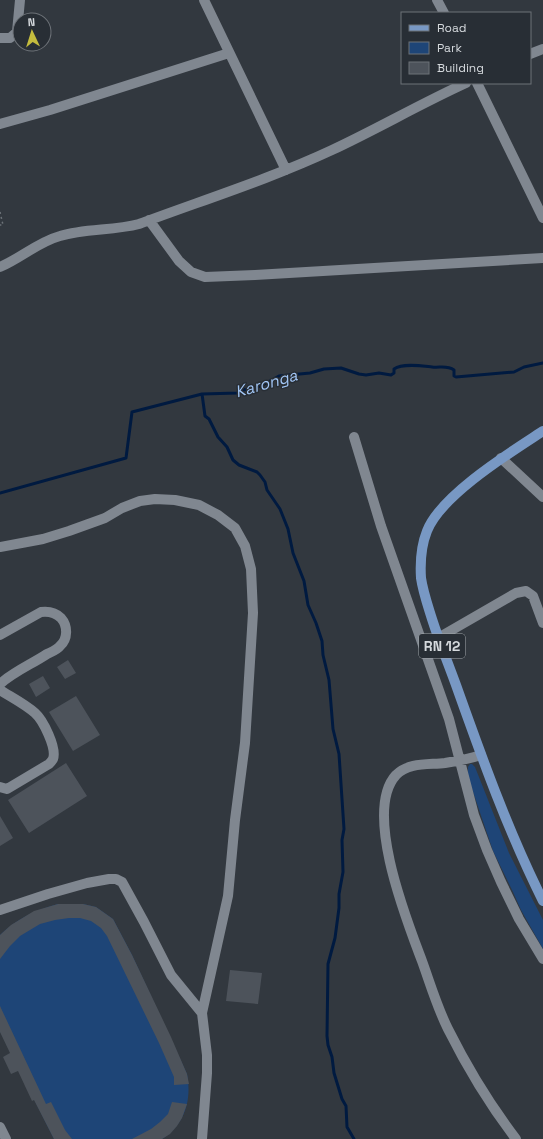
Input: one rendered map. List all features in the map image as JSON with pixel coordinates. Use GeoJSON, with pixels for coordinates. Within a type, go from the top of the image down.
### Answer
{"type":"FeatureCollection","features":[{"type":"Feature","properties":{"kind":"main road","name":"RN 12"},"geometry":{"type":"LineString","coordinates":[[543,431],[501,458],[450,499],[438,513],[428,529],[421,550],[421,579],[426,602],[438,638],[513,837],[543,901]]}},
{"type":"Feature","properties":{"kind":"street"},"geometry":{"type":"LineString","coordinates":[[0,38],[10,38],[16,32],[20,0]]}},
{"type":"Feature","properties":{"kind":"street"},"geometry":{"type":"LineString","coordinates":[[204,0],[286,170]]}},
{"type":"Feature","properties":{"kind":"street"},"geometry":{"type":"LineString","coordinates":[[438,0],[444,12]]}},
{"type":"Feature","properties":{"kind":"street"},"geometry":{"type":"LineString","coordinates":[[531,54],[543,49]]}},
{"type":"Feature","properties":{"kind":"street"},"geometry":{"type":"LineString","coordinates":[[0,124],[50,110],[229,53]]}},
{"type":"Feature","properties":{"kind":"street"},"geometry":{"type":"LineString","coordinates":[[0,267],[37,245],[60,235],[127,227],[286,170],[333,149],[464,84]]}},
{"type":"Feature","properties":{"kind":"street"},"geometry":{"type":"LineString","coordinates":[[477,84],[543,218]]}},
{"type":"Feature","properties":{"kind":"street"},"geometry":{"type":"LineString","coordinates":[[149,220],[179,261],[191,272],[205,277],[543,258]]}},
{"type":"Feature","properties":{"kind":"street"},"geometry":{"type":"LineString","coordinates":[[354,438],[381,526],[449,719],[474,814],[487,850],[520,918],[543,959]]}},
{"type":"Feature","properties":{"kind":"street"},"geometry":{"type":"LineString","coordinates":[[501,458],[543,497]]}},
{"type":"Feature","properties":{"kind":"street"},"geometry":{"type":"LineString","coordinates":[[0,547],[43,539],[63,533],[105,518],[122,508],[140,501],[155,499],[175,500],[199,505],[205,508],[235,528],[245,546],[251,569],[253,612],[245,743],[235,820],[228,896],[202,1013],[207,1055],[202,1139]]}},
{"type":"Feature","properties":{"kind":"street"},"geometry":{"type":"LineString","coordinates":[[438,638],[516,593],[526,591],[533,596],[543,623]]}},
{"type":"Feature","properties":{"kind":"street"},"geometry":{"type":"LineString","coordinates":[[0,635],[41,612],[48,611],[59,616],[66,627],[66,636],[60,647],[9,677],[0,684]]}},
{"type":"Feature","properties":{"kind":"street"},"geometry":{"type":"LineString","coordinates":[[0,690],[35,713],[44,726],[53,746],[54,752],[53,758],[49,764],[7,789],[0,787]]}},
{"type":"Feature","properties":{"kind":"street"},"geometry":{"type":"LineString","coordinates":[[481,755],[460,761],[414,766],[397,774],[391,782],[386,802],[384,820],[392,870],[405,914],[446,1026],[495,1110],[516,1139]]}},
{"type":"Feature","properties":{"kind":"street"},"geometry":{"type":"LineString","coordinates":[[0,910],[72,886],[100,880],[116,879],[122,882],[171,975],[202,1013]]}},
{"type":"Feature","properties":{"kind":"street"},"geometry":{"type":"LineString","coordinates":[[0,1127],[6,1139]]}},
{"type":"Feature","properties":{"kind":"path"},"geometry":{"type":"LineString","coordinates":[[0,212],[3,225],[0,226]]}},
{"type":"Feature","properties":{"kind":"green space"},"geometry":{"type":"Polygon","coordinates":[[[470,764],[475,767],[509,853],[543,920],[543,949],[521,910],[493,851],[468,777],[468,767],[470,764]]]}},
{"type":"Feature","properties":{"kind":"green space"},"geometry":{"type":"Polygon","coordinates":[[[58,904],[83,904],[96,907],[113,919],[132,955],[187,1074],[188,1093],[185,1111],[176,1126],[162,1139],[54,1139],[0,1031],[0,935],[13,924],[27,916],[58,904]]]}},
{"type":"Feature","properties":{"kind":"building"},"geometry":{"type":"Polygon","coordinates":[[[68,660],[76,673],[65,679],[57,667],[68,660]]]}},
{"type":"Feature","properties":{"kind":"building"},"geometry":{"type":"Polygon","coordinates":[[[43,676],[50,688],[36,697],[29,684],[43,676]]]}},
{"type":"Feature","properties":{"kind":"building"},"geometry":{"type":"Polygon","coordinates":[[[76,696],[100,735],[73,751],[49,712],[76,696]]]}},
{"type":"Feature","properties":{"kind":"building"},"geometry":{"type":"Polygon","coordinates":[[[66,763],[87,796],[29,833],[8,800],[66,763]]]}},
{"type":"Feature","properties":{"kind":"building"},"geometry":{"type":"Polygon","coordinates":[[[0,816],[13,838],[0,846],[0,816]]]}},
{"type":"Feature","properties":{"kind":"building"},"geometry":{"type":"Polygon","coordinates":[[[58,904],[83,904],[96,907],[113,919],[171,1037],[187,1074],[189,1084],[174,1085],[174,1077],[159,1043],[107,936],[101,928],[91,921],[80,918],[69,918],[40,924],[20,936],[0,959],[0,935],[11,925],[34,911],[58,904]]]}},
{"type":"Feature","properties":{"kind":"building"},"geometry":{"type":"Polygon","coordinates":[[[230,970],[262,973],[258,1004],[226,1001],[230,970]]]}},
{"type":"Feature","properties":{"kind":"building"},"geometry":{"type":"Polygon","coordinates":[[[0,1006],[46,1104],[51,1102],[65,1130],[72,1139],[54,1139],[34,1100],[32,1101],[18,1071],[11,1074],[3,1057],[10,1053],[0,1032],[0,1006]]]}},
{"type":"Feature","properties":{"kind":"building"},"geometry":{"type":"Polygon","coordinates":[[[172,1102],[187,1104],[182,1118],[170,1134],[162,1139],[132,1139],[151,1129],[160,1122],[168,1114],[172,1102]]]}},
{"type":"Feature","properties":{"kind":"waterway","name":"Karonga"},"geometry":{"type":"LineString","coordinates":[[0,493],[126,458],[132,412],[202,394],[238,393],[243,390],[261,386],[279,376],[310,373],[324,369],[341,368],[366,375],[379,373],[391,375],[394,373],[394,369],[398,367],[413,365],[451,368],[454,370],[454,376],[456,377],[514,372],[524,367],[543,363]]}},
{"type":"Feature","properties":{"kind":"waterway"},"geometry":{"type":"LineString","coordinates":[[202,394],[205,416],[209,419],[218,437],[227,447],[233,460],[239,465],[257,472],[260,475],[265,482],[267,490],[280,509],[288,529],[293,553],[304,581],[308,605],[322,641],[323,655],[329,680],[333,729],[339,754],[344,829],[342,840],[343,872],[339,894],[339,908],[335,938],[328,964],[327,1036],[334,1073],[342,1099],[346,1106],[347,1127],[354,1139]]}}]}
